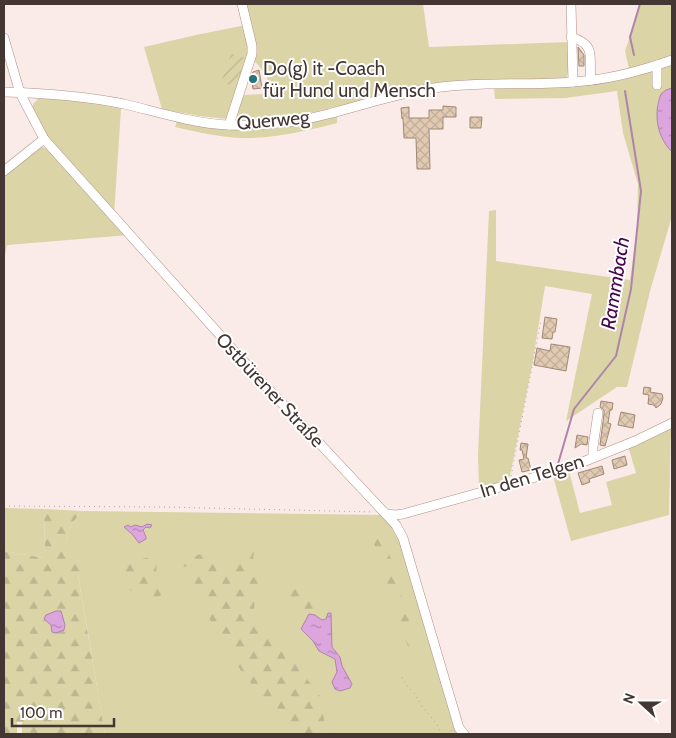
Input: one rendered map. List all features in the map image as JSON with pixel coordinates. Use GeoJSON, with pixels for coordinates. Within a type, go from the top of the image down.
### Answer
{"type":"FeatureCollection","features":[{"type":"Feature","properties":{"kind":"street"},"geometry":{"type":"LineString","coordinates":[[229,125],[252,54],[252,46],[242,4]]}},
{"type":"Feature","properties":{"kind":"street"},"geometry":{"type":"LineString","coordinates":[[570,4],[573,82]]}},
{"type":"Feature","properties":{"kind":"street","name":"Ostbürener Straße"},"geometry":{"type":"LineString","coordinates":[[4,38],[20,92],[44,138],[262,382],[396,525],[403,538],[459,728],[464,734]]}},
{"type":"Feature","properties":{"kind":"street"},"geometry":{"type":"LineString","coordinates":[[572,38],[586,44],[590,51],[591,80]]}},
{"type":"Feature","properties":{"kind":"street","name":"Querweg"},"geometry":{"type":"LineString","coordinates":[[20,92],[82,97],[123,104],[186,119],[229,125],[264,125],[291,122],[403,93],[434,88],[463,84],[591,80],[626,74],[672,60]]}},
{"type":"Feature","properties":{"kind":"street"},"geometry":{"type":"LineString","coordinates":[[657,66],[657,85]]}},
{"type":"Feature","properties":{"kind":"street"},"geometry":{"type":"LineString","coordinates":[[4,92],[20,92]]}},
{"type":"Feature","properties":{"kind":"street"},"geometry":{"type":"LineString","coordinates":[[4,171],[44,138]]}},
{"type":"Feature","properties":{"kind":"street"},"geometry":{"type":"LineString","coordinates":[[593,457],[598,413]]}},
{"type":"Feature","properties":{"kind":"street","name":"In den Telgen"},"geometry":{"type":"LineString","coordinates":[[387,514],[403,514],[568,468],[635,441],[672,423]]}},
{"type":"Feature","properties":{"kind":"path"},"geometry":{"type":"LineString","coordinates":[[509,484],[541,320]]}},
{"type":"Feature","properties":{"kind":"path"},"geometry":{"type":"LineString","coordinates":[[4,506],[367,512],[387,514]]}},
{"type":"Feature","properties":{"kind":"path"},"geometry":{"type":"LineString","coordinates":[[402,677],[442,734]]}},
{"type":"Feature","properties":{"kind":"green space"},"geometry":{"type":"Polygon","coordinates":[[[246,4],[423,4],[429,47],[569,42],[569,69],[566,79],[449,82],[416,87],[295,116],[234,120],[240,95],[269,94],[267,76],[254,60],[255,39],[246,4]]]}},
{"type":"Feature","properties":{"kind":"green space"},"geometry":{"type":"Polygon","coordinates":[[[641,4],[672,4],[672,55],[629,69],[625,51],[641,4]]]}},
{"type":"Feature","properties":{"kind":"green space"},"geometry":{"type":"Polygon","coordinates":[[[246,25],[250,59],[222,83],[239,87],[227,119],[162,109],[144,47],[246,25]]]}},
{"type":"Feature","properties":{"kind":"green space"},"geometry":{"type":"Polygon","coordinates":[[[231,54],[250,59],[239,87],[221,83],[231,54]]]}},
{"type":"Feature","properties":{"kind":"green space"},"geometry":{"type":"Polygon","coordinates":[[[672,65],[672,216],[650,291],[627,387],[617,387],[566,421],[592,294],[545,286],[532,366],[510,476],[505,481],[479,489],[478,455],[489,211],[496,210],[496,261],[630,280],[637,231],[638,184],[623,133],[617,91],[565,98],[495,99],[494,88],[576,87],[621,80],[672,65]]]}},
{"type":"Feature","properties":{"kind":"green space"},"geometry":{"type":"Polygon","coordinates":[[[39,98],[81,101],[121,109],[114,215],[54,147],[32,111],[33,104],[39,98]]]}},
{"type":"Feature","properties":{"kind":"green space"},"geometry":{"type":"Polygon","coordinates":[[[337,117],[337,123],[291,134],[257,138],[219,136],[175,127],[177,121],[234,130],[274,129],[337,117]]]}},
{"type":"Feature","properties":{"kind":"green space"},"geometry":{"type":"Polygon","coordinates":[[[36,147],[51,148],[129,235],[7,245],[4,261],[4,174],[36,147]]]}},
{"type":"Feature","properties":{"kind":"green space"},"geometry":{"type":"Polygon","coordinates":[[[671,429],[669,515],[571,541],[553,476],[569,471],[580,513],[612,505],[606,482],[636,473],[628,446],[671,429]]]}},
{"type":"Feature","properties":{"kind":"green space"},"geometry":{"type":"Polygon","coordinates":[[[4,508],[44,509],[45,558],[4,551],[4,508]]]}},
{"type":"Feature","properties":{"kind":"green space"},"geometry":{"type":"Polygon","coordinates":[[[44,509],[82,511],[71,525],[65,545],[80,553],[85,567],[78,576],[105,734],[22,734],[22,722],[17,722],[17,734],[4,734],[4,551],[45,558],[44,509]]]}},
{"type":"Feature","properties":{"kind":"green space"},"geometry":{"type":"Polygon","coordinates":[[[82,511],[384,515],[396,531],[429,631],[458,734],[105,734],[78,575],[85,566],[65,545],[71,525],[82,511]]]}},
{"type":"Feature","properties":{"kind":"green space"},"geometry":{"type":"Polygon","coordinates":[[[373,522],[387,546],[418,650],[410,653],[375,546],[365,525],[373,522]]]}},
{"type":"Feature","properties":{"kind":"green space"},"geometry":{"type":"Polygon","coordinates":[[[254,552],[251,576],[268,584],[268,586],[255,589],[254,612],[320,696],[325,725],[334,734],[289,734],[288,719],[266,704],[258,690],[246,679],[209,618],[199,591],[191,583],[195,571],[191,567],[174,566],[173,560],[204,553],[218,566],[235,565],[242,554],[254,552]]]}},
{"type":"Feature","properties":{"kind":"green space"},"geometry":{"type":"Polygon","coordinates":[[[158,555],[156,573],[169,586],[157,599],[140,597],[121,584],[115,571],[120,564],[158,555]]]}},
{"type":"Feature","properties":{"kind":"green space"},"geometry":{"type":"Polygon","coordinates":[[[291,583],[321,613],[304,611],[275,588],[291,583]]]}},
{"type":"Feature","properties":{"kind":"water"},"geometry":{"type":"Polygon","coordinates":[[[672,88],[672,152],[660,132],[657,109],[661,94],[672,88]]]}},
{"type":"Feature","properties":{"kind":"water"},"geometry":{"type":"Polygon","coordinates":[[[147,524],[152,525],[150,528],[146,527],[143,530],[146,539],[139,543],[124,527],[135,525],[142,527],[147,524]]]}},
{"type":"Feature","properties":{"kind":"water"},"geometry":{"type":"Polygon","coordinates":[[[61,611],[65,625],[64,630],[56,633],[52,632],[51,625],[44,619],[46,615],[61,611]]]}},
{"type":"Feature","properties":{"kind":"water"},"geometry":{"type":"Polygon","coordinates":[[[328,613],[331,613],[332,647],[340,657],[342,666],[352,684],[350,688],[340,691],[335,689],[332,682],[337,672],[335,659],[319,651],[313,641],[301,629],[309,614],[315,615],[322,620],[326,619],[328,613]]]}},
{"type":"Feature","properties":{"kind":"building"},"geometry":{"type":"Polygon","coordinates":[[[578,47],[584,55],[584,66],[579,66],[578,47]]]}},
{"type":"Feature","properties":{"kind":"building"},"geometry":{"type":"Polygon","coordinates":[[[259,70],[262,88],[253,89],[251,77],[253,72],[259,70]]]}},
{"type":"Feature","properties":{"kind":"building"},"geometry":{"type":"Polygon","coordinates":[[[443,106],[456,107],[456,117],[443,117],[443,129],[429,129],[430,169],[417,169],[416,138],[404,138],[401,108],[409,107],[409,118],[429,118],[429,110],[443,110],[443,106]]]}},
{"type":"Feature","properties":{"kind":"building"},"geometry":{"type":"Polygon","coordinates":[[[470,117],[482,117],[481,128],[470,128],[470,117]]]}},
{"type":"Feature","properties":{"kind":"building"},"geometry":{"type":"Polygon","coordinates":[[[545,317],[557,319],[552,339],[542,338],[545,317]]]}},
{"type":"Feature","properties":{"kind":"building"},"geometry":{"type":"Polygon","coordinates":[[[551,344],[570,347],[566,371],[534,365],[537,348],[550,351],[551,344]]]}},
{"type":"Feature","properties":{"kind":"building"},"geometry":{"type":"Polygon","coordinates":[[[644,387],[651,388],[650,392],[662,394],[661,404],[656,408],[654,405],[648,404],[649,395],[643,394],[644,387]]]}},
{"type":"Feature","properties":{"kind":"building"},"geometry":{"type":"Polygon","coordinates":[[[601,401],[613,403],[608,423],[611,424],[605,446],[600,445],[604,414],[604,410],[600,407],[601,401]]]}},
{"type":"Feature","properties":{"kind":"building"},"geometry":{"type":"Polygon","coordinates":[[[621,412],[635,415],[633,428],[618,425],[621,412]]]}},
{"type":"Feature","properties":{"kind":"building"},"geometry":{"type":"Polygon","coordinates":[[[577,435],[588,437],[587,445],[581,444],[575,448],[577,435]]]}},
{"type":"Feature","properties":{"kind":"building"},"geometry":{"type":"Polygon","coordinates":[[[521,443],[528,444],[526,458],[528,458],[531,470],[522,472],[519,460],[524,459],[522,450],[520,450],[521,443]]]}},
{"type":"Feature","properties":{"kind":"building"},"geometry":{"type":"Polygon","coordinates":[[[625,456],[627,465],[614,469],[612,460],[625,456]]]}},
{"type":"Feature","properties":{"kind":"building"},"geometry":{"type":"Polygon","coordinates":[[[602,466],[604,474],[589,479],[590,482],[582,485],[578,473],[602,466]]]}},
{"type":"Feature","properties":{"kind":"waterway","name":"Rammbach"},"geometry":{"type":"LineString","coordinates":[[634,55],[630,37],[640,4]]}},
{"type":"Feature","properties":{"kind":"waterway","name":"Rammbach"},"geometry":{"type":"LineString","coordinates":[[558,464],[574,409],[616,356],[631,289],[641,191],[625,91]]}},
{"type":"Feature","properties":{"kind":"place","name":"Do(g) it -Coach für Hund und Mensch"},"geometry":{"type":"Point","coordinates":[253,79]}}]}
